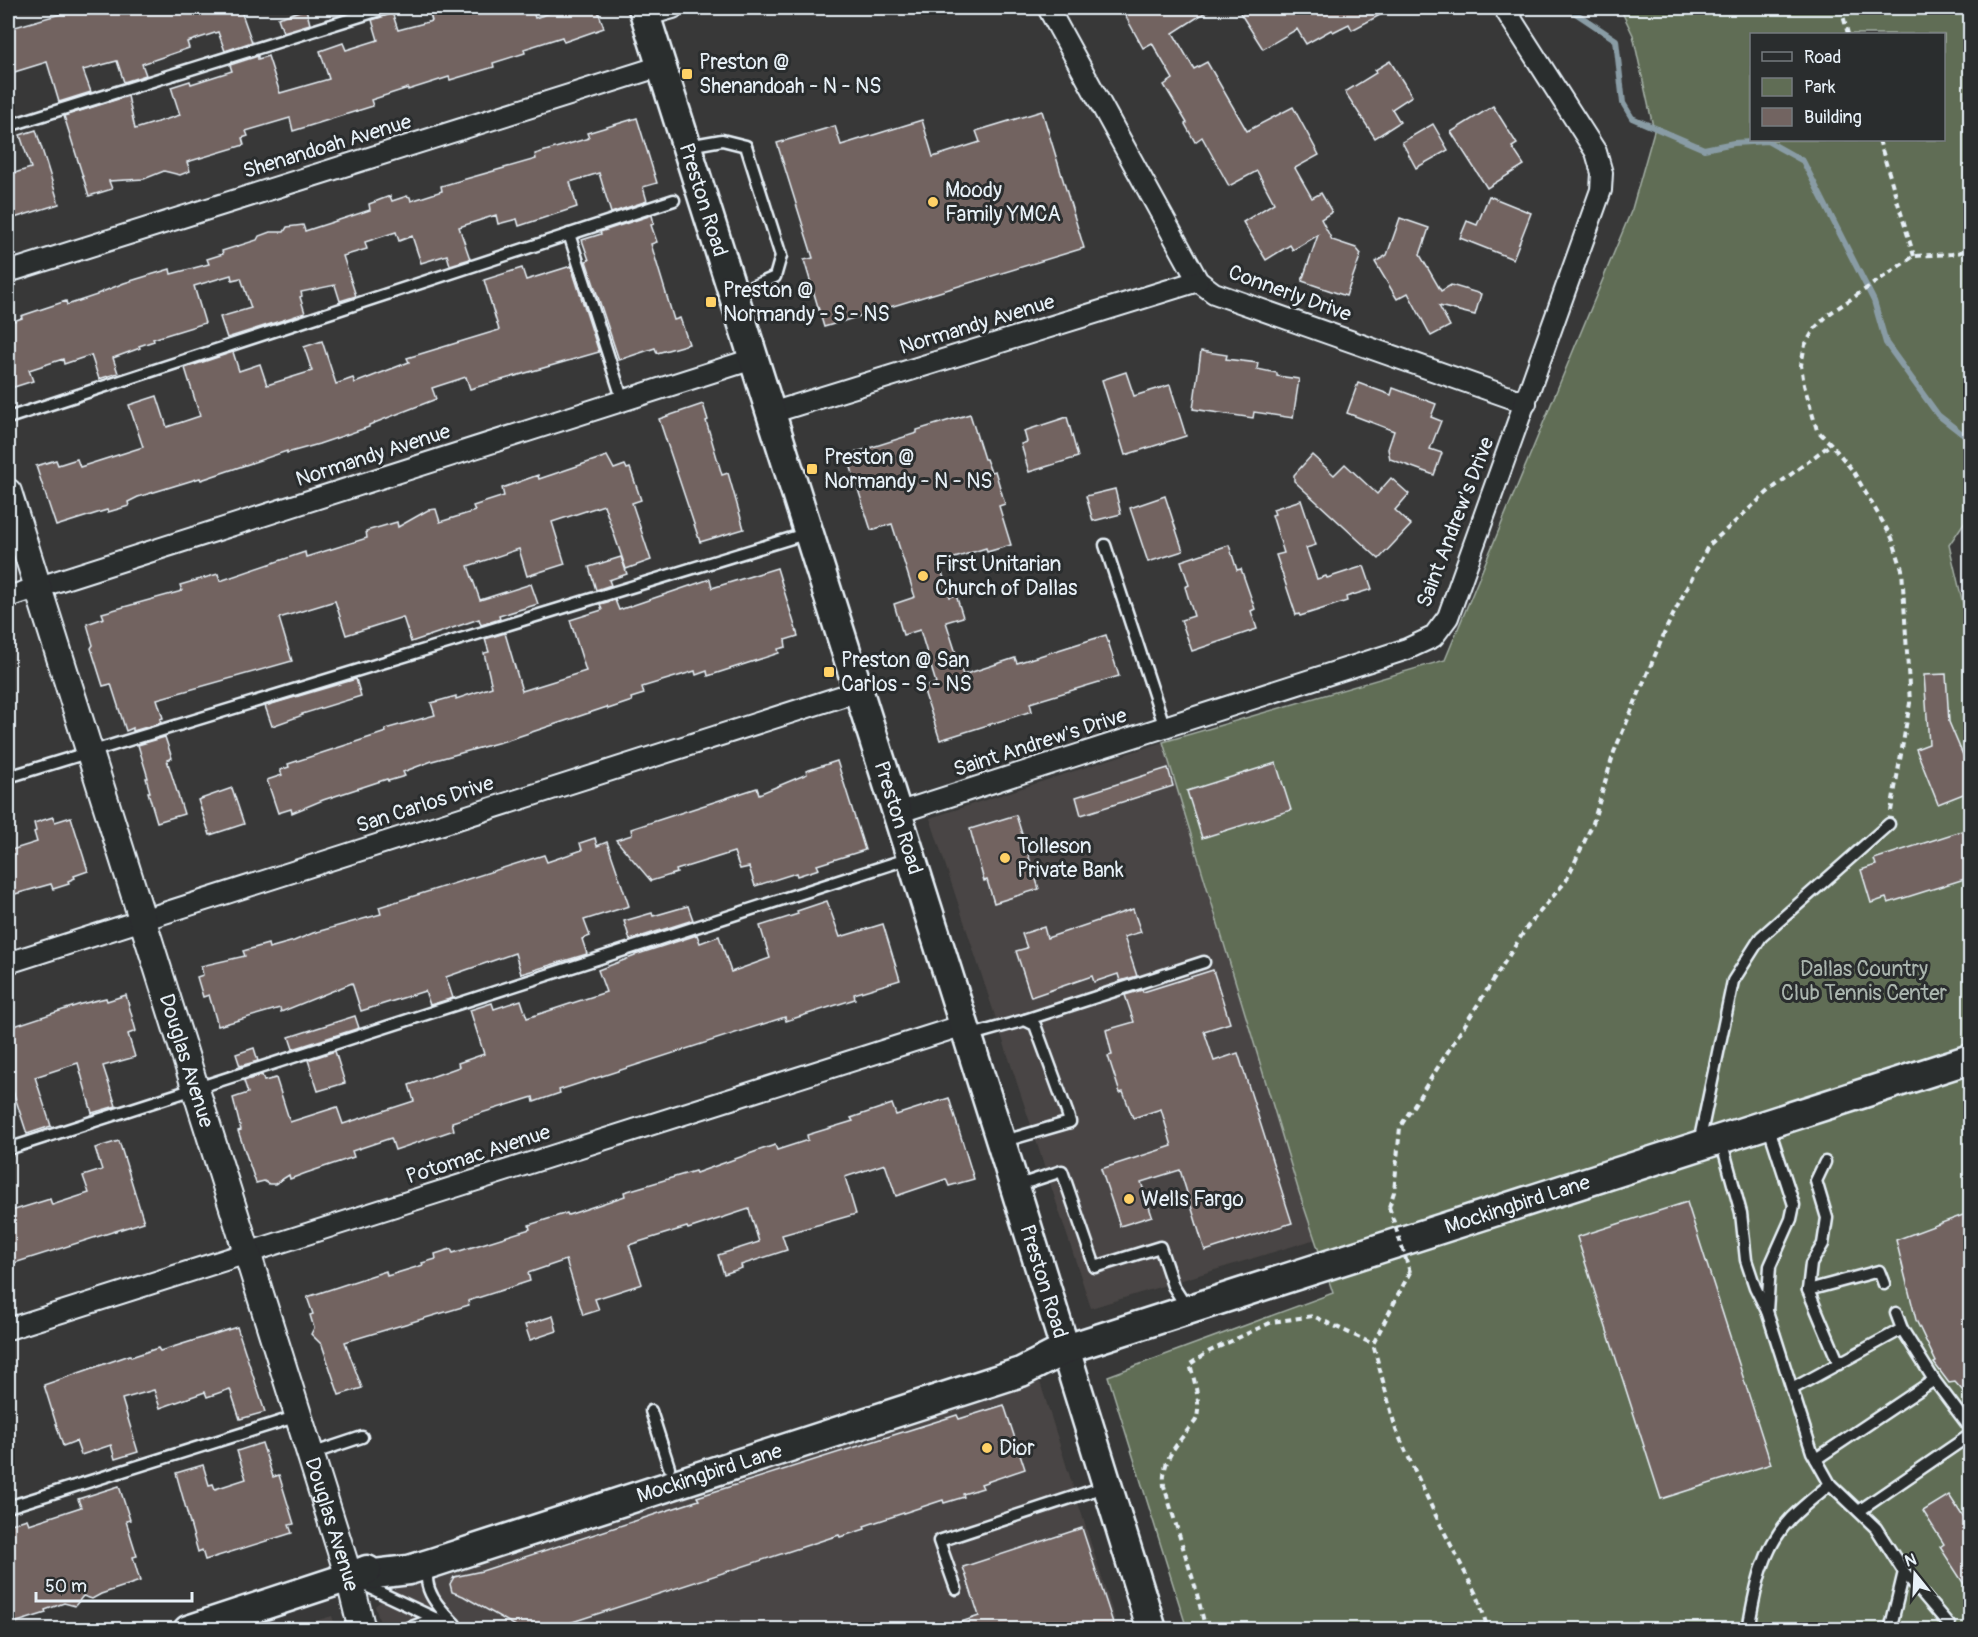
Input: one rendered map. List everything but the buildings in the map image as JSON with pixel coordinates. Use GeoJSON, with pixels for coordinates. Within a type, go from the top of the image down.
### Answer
{"type":"FeatureCollection","features":[{"type":"Feature","properties":{"kind":"main road","name":"Preston Road"},"geometry":{"type":"LineString","coordinates":[[644,12],[1066,1348],[1152,1629]]}},
{"type":"Feature","properties":{"kind":"main road","name":"Mockingbird Lane"},"geometry":{"type":"LineString","coordinates":[[349,1577],[409,1570],[432,1563],[672,1476],[776,1442],[1015,1354],[1066,1348],[1971,1059]]}},
{"type":"Feature","properties":{"kind":"main road","name":"Mockingbird Lane"},"geometry":{"type":"LineString","coordinates":[[188,1629],[349,1577],[403,1554],[672,1476]]}},
{"type":"Feature","properties":{"kind":"street"},"geometry":{"type":"LineString","coordinates":[[644,12],[673,8]]}},
{"type":"Feature","properties":{"kind":"street","name":"Connerly Drive"},"geometry":{"type":"LineString","coordinates":[[1048,8],[1198,281],[1214,293],[1526,403]]}},
{"type":"Feature","properties":{"kind":"street","name":"Saint Andrew's Drive"},"geometry":{"type":"LineString","coordinates":[[897,813],[1407,649],[1433,637],[1448,617],[1601,190],[1602,173],[1596,152],[1504,8]]}},
{"type":"Feature","properties":{"kind":"street","name":"Shenandoah Avenue"},"geometry":{"type":"LineString","coordinates":[[8,272],[661,66]]}},
{"type":"Feature","properties":{"kind":"street","name":"Normandy Avenue"},"geometry":{"type":"LineString","coordinates":[[771,413],[1198,281]]}},
{"type":"Feature","properties":{"kind":"street","name":"Normandy Avenue"},"geometry":{"type":"LineString","coordinates":[[8,597],[753,359]]}},
{"type":"Feature","properties":{"kind":"street","name":"Douglas Avenue"},"geometry":{"type":"LineString","coordinates":[[8,492],[349,1577],[362,1629]]}},
{"type":"Feature","properties":{"kind":"street","name":"San Carlos Drive"},"geometry":{"type":"LineString","coordinates":[[8,963],[858,691]]}},
{"type":"Feature","properties":{"kind":"street","name":"Potomac Avenue"},"geometry":{"type":"LineString","coordinates":[[8,1329],[247,1252],[966,1031]]}},
{"type":"Feature","properties":{"kind":"lane"},"geometry":{"type":"LineString","coordinates":[[8,126],[386,8]]}},
{"type":"Feature","properties":{"kind":"lane"},"geometry":{"type":"LineString","coordinates":[[686,146],[722,140],[746,146],[778,245],[781,256],[775,277],[733,295]]}},
{"type":"Feature","properties":{"kind":"lane"},"geometry":{"type":"LineString","coordinates":[[8,418],[674,200]]}},
{"type":"Feature","properties":{"kind":"lane"},"geometry":{"type":"LineString","coordinates":[[569,234],[623,401]]}},
{"type":"Feature","properties":{"kind":"lane"},"geometry":{"type":"LineString","coordinates":[[8,777],[808,532]]}},
{"type":"Feature","properties":{"kind":"lane"},"geometry":{"type":"LineString","coordinates":[[1104,544],[1165,728]]}},
{"type":"Feature","properties":{"kind":"lane"},"geometry":{"type":"LineString","coordinates":[[1889,824],[1761,937],[1733,981],[1710,1143],[1741,1213],[1746,1260],[1755,1287],[1767,1311],[1816,1459],[1830,1484],[1876,1528],[1904,1572],[1950,1629]]}},
{"type":"Feature","properties":{"kind":"lane"},"geometry":{"type":"LineString","coordinates":[[8,1149],[910,858]]}},
{"type":"Feature","properties":{"kind":"lane"},"geometry":{"type":"LineString","coordinates":[[966,1031],[1025,1020],[1204,962]]}},
{"type":"Feature","properties":{"kind":"lane"},"geometry":{"type":"LineString","coordinates":[[1001,1142],[1070,1122],[1035,1025],[1025,1020]]}},
{"type":"Feature","properties":{"kind":"lane"},"geometry":{"type":"LineString","coordinates":[[1767,1311],[1770,1266],[1791,1219],[1794,1205],[1768,1124]]}},
{"type":"Feature","properties":{"kind":"lane"},"geometry":{"type":"LineString","coordinates":[[1825,1162],[1816,1181],[1827,1218],[1823,1244],[1811,1264],[1808,1290],[1839,1364]]}},
{"type":"Feature","properties":{"kind":"lane"},"geometry":{"type":"LineString","coordinates":[[1015,1186],[1062,1171],[1095,1267],[1160,1247],[1173,1286],[1189,1310]]}},
{"type":"Feature","properties":{"kind":"lane"},"geometry":{"type":"LineString","coordinates":[[1808,1290],[1880,1271],[1884,1284]]}},
{"type":"Feature","properties":{"kind":"lane"},"geometry":{"type":"LineString","coordinates":[[1896,1313],[1902,1329],[1934,1380],[1971,1428]]}},
{"type":"Feature","properties":{"kind":"lane"},"geometry":{"type":"LineString","coordinates":[[1792,1389],[1902,1329]]}},
{"type":"Feature","properties":{"kind":"lane"},"geometry":{"type":"LineString","coordinates":[[1816,1459],[1934,1380]]}},
{"type":"Feature","properties":{"kind":"lane"},"geometry":{"type":"LineString","coordinates":[[651,1412],[672,1476]]}},
{"type":"Feature","properties":{"kind":"lane"},"geometry":{"type":"LineString","coordinates":[[8,1507],[298,1416]]}},
{"type":"Feature","properties":{"kind":"lane"},"geometry":{"type":"LineString","coordinates":[[1859,1511],[1971,1435]]}},
{"type":"Feature","properties":{"kind":"lane"},"geometry":{"type":"LineString","coordinates":[[310,1454],[362,1437]]}},
{"type":"Feature","properties":{"kind":"lane"},"geometry":{"type":"LineString","coordinates":[[1748,1629],[1756,1585],[1768,1551],[1790,1519],[1830,1484]]}},
{"type":"Feature","properties":{"kind":"lane"},"geometry":{"type":"LineString","coordinates":[[956,1589],[939,1541],[1108,1485]]}},
{"type":"Feature","properties":{"kind":"lane"},"geometry":{"type":"LineString","coordinates":[[432,1563],[426,1577],[427,1584],[441,1610],[460,1629]]}},
{"type":"Feature","properties":{"kind":"lane"},"geometry":{"type":"LineString","coordinates":[[1890,1629],[1904,1572]]}},
{"type":"Feature","properties":{"kind":"lane"},"geometry":{"type":"LineString","coordinates":[[349,1577],[460,1629]]}},
{"type":"Feature","properties":{"kind":"lane"},"geometry":{"type":"LineString","coordinates":[[403,1629],[436,1618]]}},
{"type":"Feature","properties":{"kind":"path"},"geometry":{"type":"LineString","coordinates":[[1841,8],[1848,33]]}},
{"type":"Feature","properties":{"kind":"path"},"geometry":{"type":"LineString","coordinates":[[1879,141],[1914,256]]}},
{"type":"Feature","properties":{"kind":"path"},"geometry":{"type":"LineString","coordinates":[[1889,824],[1910,703],[1902,570],[1892,538],[1853,471],[1817,430],[1804,385],[1801,365],[1805,345],[1815,328],[1829,314],[1914,256],[1952,254],[1961,252],[1971,244]]}},
{"type":"Feature","properties":{"kind":"path"},"geometry":{"type":"LineString","coordinates":[[1488,1629],[1479,1600],[1433,1510],[1396,1430],[1373,1344],[1410,1272],[1389,1207],[1394,1192],[1400,1126],[1527,927],[1566,881],[1593,823],[1618,742],[1667,627],[1708,546],[1769,491],[1831,444]]}},
{"type":"Feature","properties":{"kind":"path"},"geometry":{"type":"LineString","coordinates":[[1206,1629],[1164,1486],[1163,1473],[1172,1450],[1196,1420],[1198,1392],[1190,1364],[1210,1351],[1272,1322],[1313,1316],[1373,1344]]}},
{"type":"Feature","properties":{"kind":"shaded area"},"geometry":{"type":"Polygon","coordinates":[[[1163,742],[1299,1192],[1316,1239],[1091,1308],[930,818],[1163,742]]]}},
{"type":"Feature","properties":{"kind":"shaded area"},"geometry":{"type":"Polygon","coordinates":[[[1040,1382],[1118,1629],[382,1630],[375,1606],[401,1584],[1040,1382]]]}},
{"type":"Feature","properties":{"kind":"shaded area"},"geometry":{"type":"Polygon","coordinates":[[[332,1616],[336,1629],[289,1629],[332,1616]]]}},
{"type":"Feature","properties":{"kind":"green space","name":"Dallas Country Club Tennis Center"},"geometry":{"type":"Polygon","coordinates":[[[1620,8],[1970,8],[1970,514],[1949,545],[1970,633],[1970,1629],[1187,1629],[1108,1376],[1333,1293],[1299,1192],[1163,742],[1445,660],[1632,209],[1654,131],[1633,35],[1620,8]]]}},
{"type":"Feature","properties":{"kind":"waterway"},"geometry":{"type":"LineString","coordinates":[[1568,8],[1616,40],[1623,103],[1632,118],[1704,149],[1734,143],[1767,141],[1803,161],[1874,301],[1886,343],[1938,415],[1970,440]]}},
{"type":"Feature","properties":{"kind":"place","name":"Preston @ Shenandoah - N - NS"},"geometry":{"type":"Point","coordinates":[687,74]}},
{"type":"Feature","properties":{"kind":"place","name":"Moody Family YMCA"},"geometry":{"type":"Point","coordinates":[933,202]}},
{"type":"Feature","properties":{"kind":"place","name":"Preston @ Normandy - S - NS"},"geometry":{"type":"Point","coordinates":[711,302]}},
{"type":"Feature","properties":{"kind":"place","name":"Preston @ Normandy - N - NS"},"geometry":{"type":"Point","coordinates":[812,469]}},
{"type":"Feature","properties":{"kind":"place","name":"First Unitarian Church of Dallas"},"geometry":{"type":"Point","coordinates":[923,576]}},
{"type":"Feature","properties":{"kind":"place","name":"Preston @ San Carlos - S - NS"},"geometry":{"type":"Point","coordinates":[829,672]}},
{"type":"Feature","properties":{"kind":"place","name":"Tolleson Private Bank"},"geometry":{"type":"Point","coordinates":[1005,858]}},
{"type":"Feature","properties":{"kind":"place","name":"Wells Fargo"},"geometry":{"type":"Point","coordinates":[1129,1199]}},
{"type":"Feature","properties":{"kind":"place","name":"Dior"},"geometry":{"type":"Point","coordinates":[987,1448]}}]}
